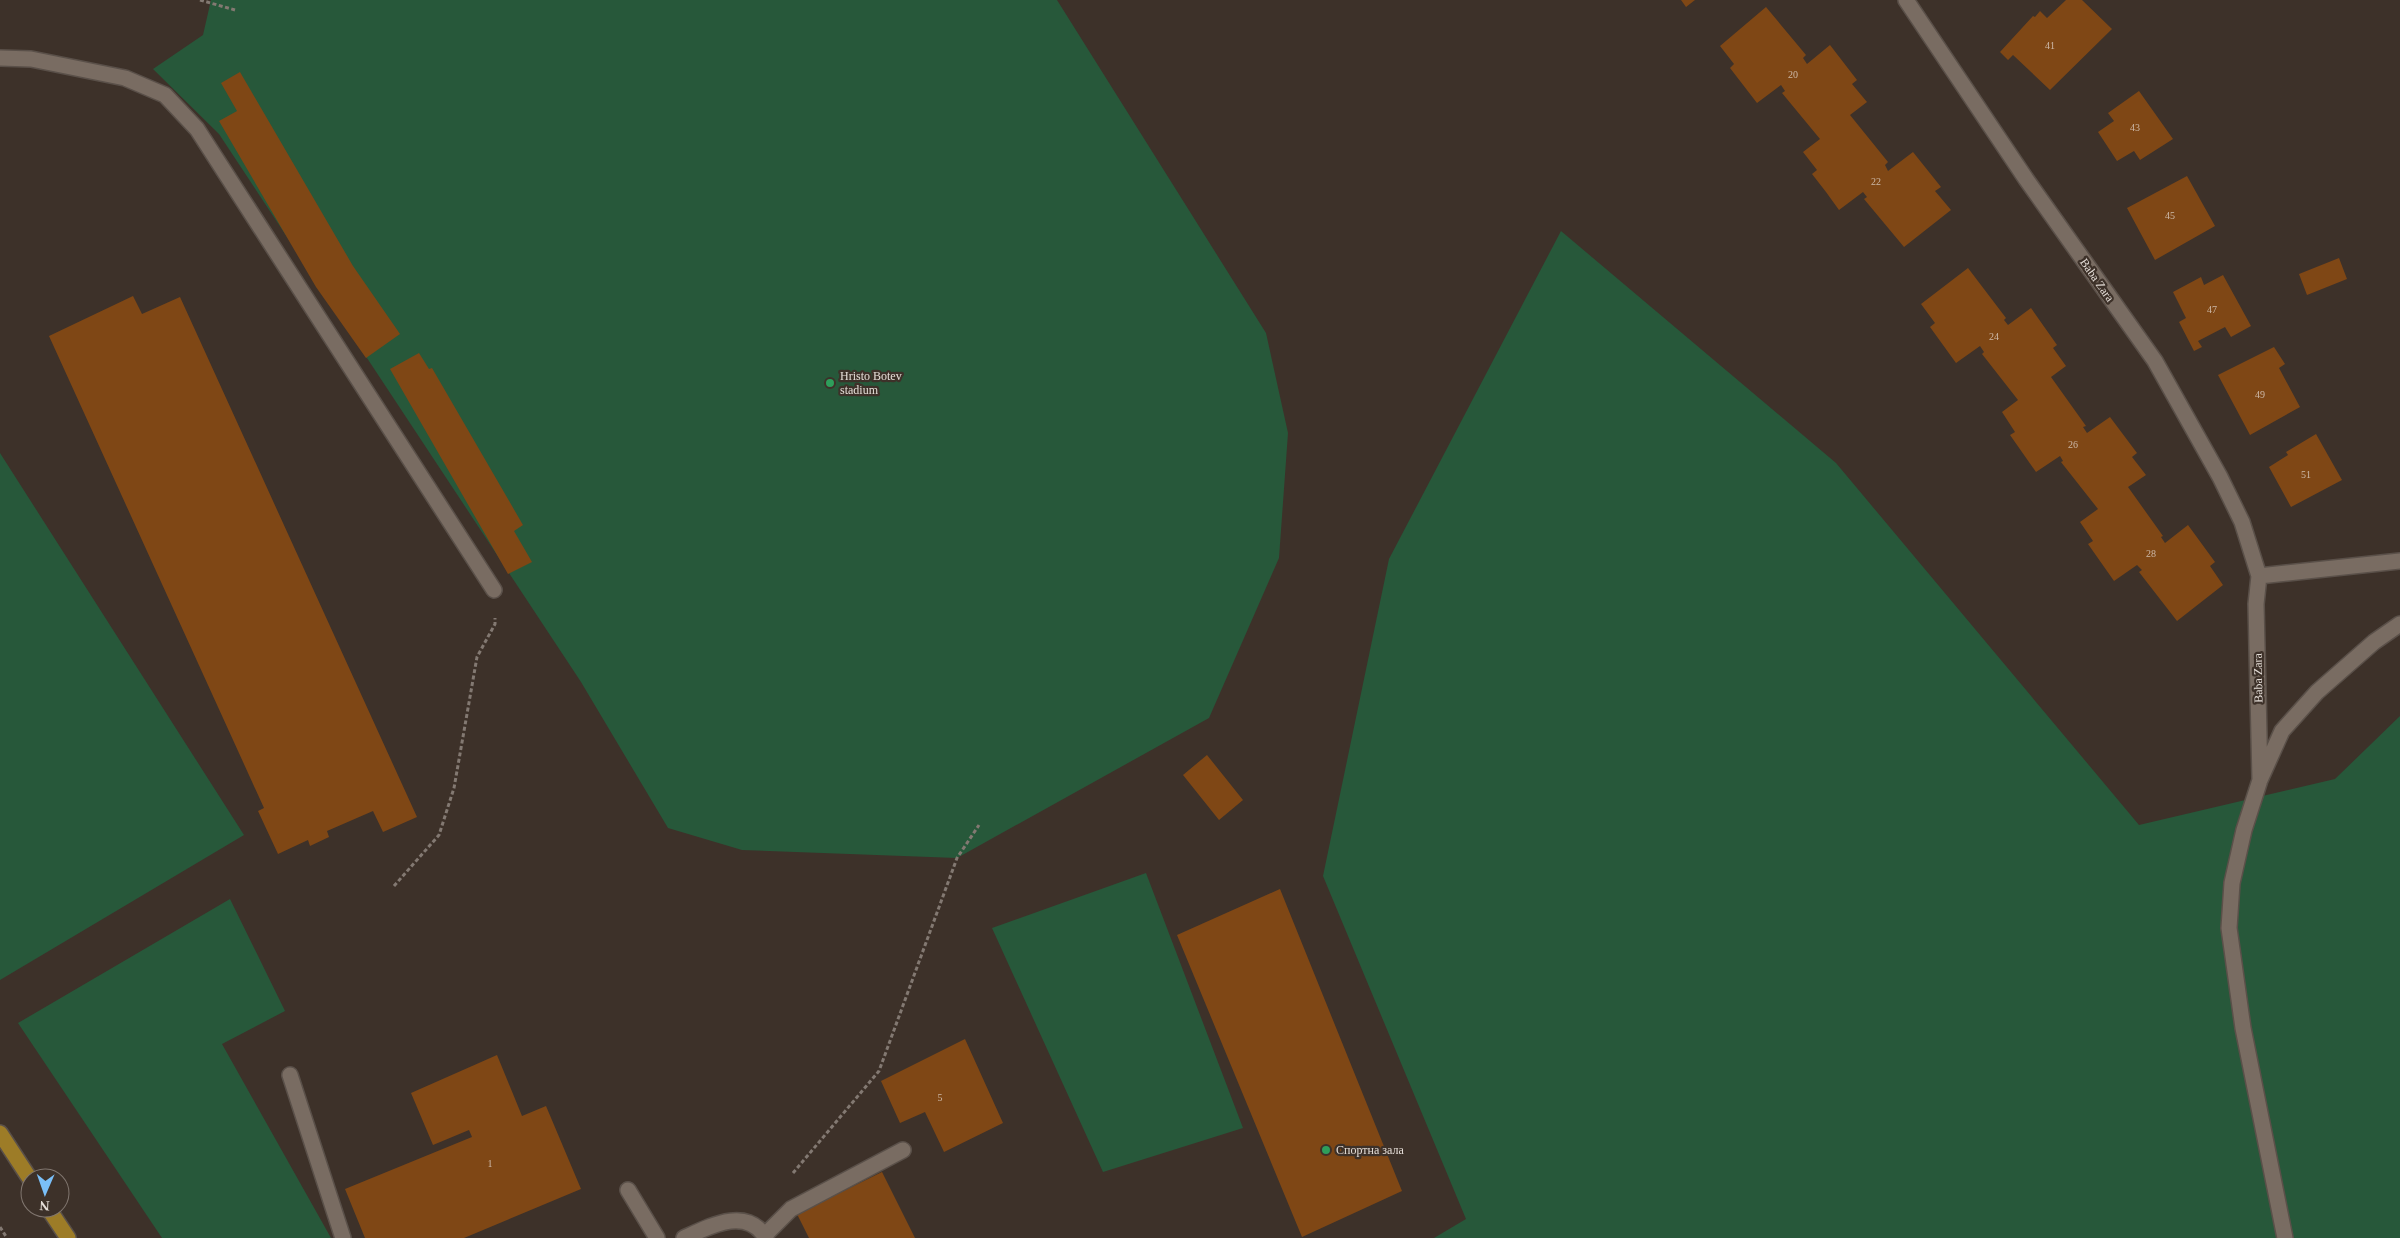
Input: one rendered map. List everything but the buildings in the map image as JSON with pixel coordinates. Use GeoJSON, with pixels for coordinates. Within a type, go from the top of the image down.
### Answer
{"type":"FeatureCollection","features":[{"type":"Feature","properties":{"kind":"main road"},"geometry":{"type":"LineString","coordinates":[[0,1133],[23,1168]]}},
{"type":"Feature","properties":{"kind":"main road"},"geometry":{"type":"LineString","coordinates":[[55,1218],[68,1238]]}},
{"type":"Feature","properties":{"kind":"street","name":"Baba Zara"},"geometry":{"type":"LineString","coordinates":[[1906,0],[2026,180],[2155,361],[2220,477],[2242,522],[2259,576],[2256,604],[2260,780]]}},
{"type":"Feature","properties":{"kind":"street"},"geometry":{"type":"LineString","coordinates":[[0,58],[31,59],[126,78],[165,95],[197,128],[494,590]]}},
{"type":"Feature","properties":{"kind":"street"},"geometry":{"type":"LineString","coordinates":[[2259,576],[2400,561]]}},
{"type":"Feature","properties":{"kind":"street"},"geometry":{"type":"LineString","coordinates":[[2285,1238],[2243,1028],[2229,928],[2232,883],[2244,830],[2260,780],[2282,731],[2317,692],[2374,642],[2400,624]]}},
{"type":"Feature","properties":{"kind":"street"},"geometry":{"type":"LineString","coordinates":[[290,1074],[343,1238]]}},
{"type":"Feature","properties":{"kind":"street"},"geometry":{"type":"LineString","coordinates":[[684,1238],[718,1222],[736,1220],[752,1223],[766,1237],[790,1209],[903,1150]]}},
{"type":"Feature","properties":{"kind":"street"},"geometry":{"type":"LineString","coordinates":[[628,1190],[656,1238]]}},
{"type":"Feature","properties":{"kind":"path"},"geometry":{"type":"LineString","coordinates":[[200,0],[234,10]]}},
{"type":"Feature","properties":{"kind":"path"},"geometry":{"type":"LineString","coordinates":[[394,886],[439,835],[454,788],[477,657],[495,624],[494,590]]}},
{"type":"Feature","properties":{"kind":"path"},"geometry":{"type":"LineString","coordinates":[[788,1180],[879,1070],[957,858],[979,825]]}},
{"type":"Feature","properties":{"kind":"path"},"geometry":{"type":"LineString","coordinates":[[0,1227],[7,1238]]}},
{"type":"Feature","properties":{"kind":"green space","name":"Hristo Botev stadium"},"geometry":{"type":"Polygon","coordinates":[[[211,0],[1057,0],[1266,333],[1288,433],[1279,558],[1209,718],[957,858],[742,850],[668,828],[581,682],[219,134],[153,69],[203,35],[211,0]]]}},
{"type":"Feature","properties":{"kind":"green space"},"geometry":{"type":"Polygon","coordinates":[[[1561,231],[1836,463],[2139,825],[2335,779],[2400,716],[2400,1238],[1434,1238],[1466,1219],[1323,876],[1389,559],[1561,231]]]}},
{"type":"Feature","properties":{"kind":"green space"},"geometry":{"type":"Polygon","coordinates":[[[0,453],[244,835],[0,980],[0,453]]]}},
{"type":"Feature","properties":{"kind":"green space"},"geometry":{"type":"Polygon","coordinates":[[[1146,873],[1243,1128],[1103,1172],[992,928],[1146,873]]]}},
{"type":"Feature","properties":{"kind":"green space"},"geometry":{"type":"Polygon","coordinates":[[[230,899],[285,1011],[222,1044],[331,1238],[162,1238],[18,1023],[230,899]]]}},
{"type":"Feature","properties":{"kind":"place","name":"Hristo Botev stadium"},"geometry":{"type":"Point","coordinates":[830,383]}},
{"type":"Feature","properties":{"kind":"place","name":"Спортна зала"},"geometry":{"type":"Point","coordinates":[1326,1150]}}]}
